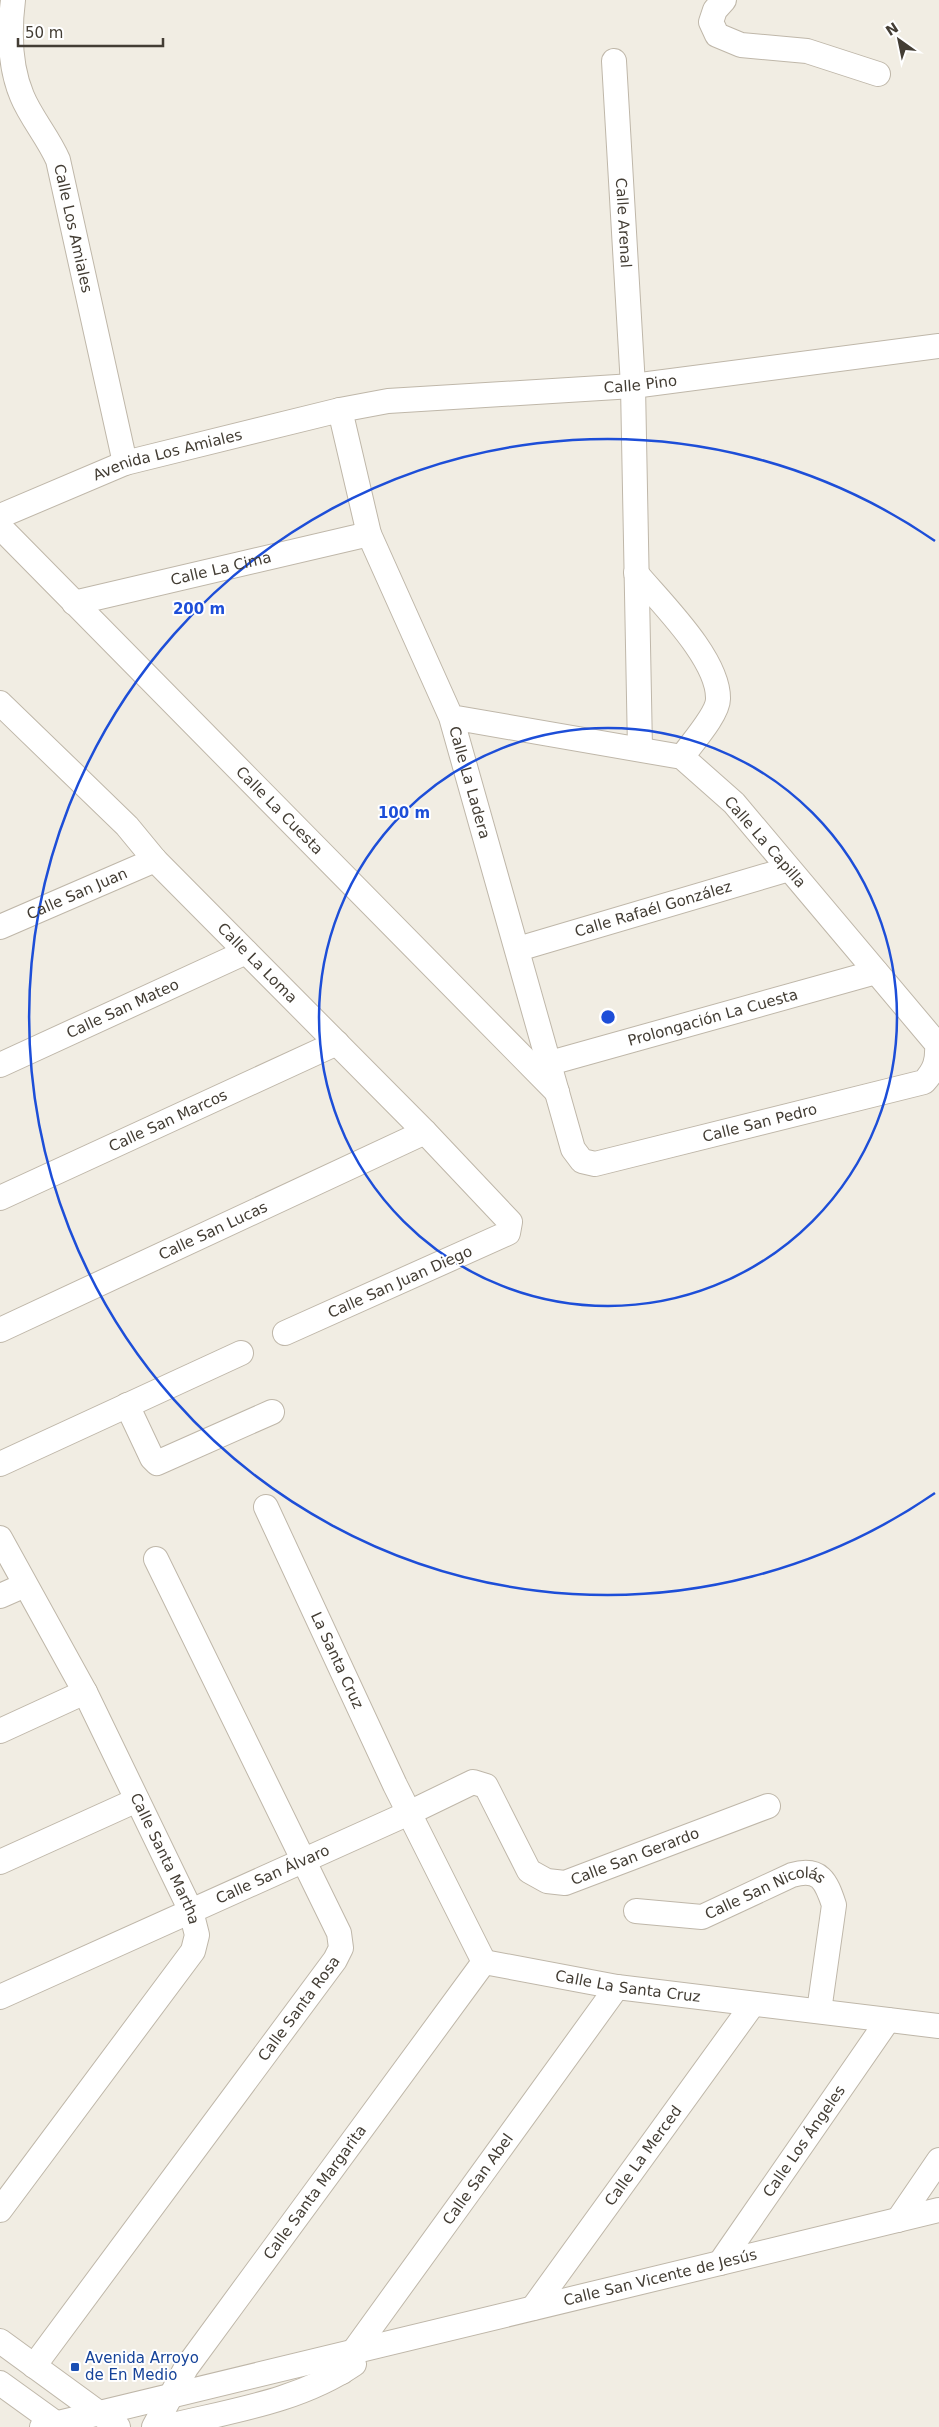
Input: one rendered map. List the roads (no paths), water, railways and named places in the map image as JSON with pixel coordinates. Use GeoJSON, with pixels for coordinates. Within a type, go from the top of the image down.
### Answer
{"type":"FeatureCollection","features":[{"type":"Feature","properties":{"kind":"street"},"geometry":{"type":"LineString","coordinates":[[724,0],[715,10],[711,22],[717,35],[741,45],[807,52],[878,74]]}},
{"type":"Feature","properties":{"kind":"street","name":"Calle Los Amiales"},"geometry":{"type":"LineString","coordinates":[[17,2],[10,48],[22,96],[50,142],[58,160],[125,463]]}},
{"type":"Feature","properties":{"kind":"street","name":"Calle Arenal"},"geometry":{"type":"LineString","coordinates":[[614,61],[633,386],[640,749]]}},
{"type":"Feature","properties":{"kind":"street","name":"Calle Pino"},"geometry":{"type":"LineString","coordinates":[[340,410],[388,401],[633,386],[939,346]]}},
{"type":"Feature","properties":{"kind":"street","name":"Avenida Los Amiales"},"geometry":{"type":"LineString","coordinates":[[0,516],[125,463],[340,410]]}},
{"type":"Feature","properties":{"kind":"street","name":"Calle La Ladera"},"geometry":{"type":"LineString","coordinates":[[340,410],[369,534],[451,717],[559,1093],[573,1149],[582,1162]]}},
{"type":"Feature","properties":{"kind":"street","name":"Calle La Cuesta"},"geometry":{"type":"LineString","coordinates":[[0,527],[559,1093]]}},
{"type":"Feature","properties":{"kind":"street","name":"Calle La Cima"},"geometry":{"type":"LineString","coordinates":[[74,602],[369,534]]}},
{"type":"Feature","properties":{"kind":"street"},"geometry":{"type":"LineString","coordinates":[[451,717],[682,757],[713,714],[719,700],[713,676],[702,652],[636,573]]}},
{"type":"Feature","properties":{"kind":"street","name":"Calle La Loma"},"geometry":{"type":"LineString","coordinates":[[0,703],[127,826],[155,860],[426,1132],[510,1222],[511,1228]]}},
{"type":"Feature","properties":{"kind":"street","name":"Calle La Capilla"},"geometry":{"type":"LineString","coordinates":[[682,757],[734,803],[936,1044],[938,1058],[936,1073]]}},
{"type":"Feature","properties":{"kind":"street","name":"Calle San Juan"},"geometry":{"type":"LineString","coordinates":[[0,927],[155,860]]}},
{"type":"Feature","properties":{"kind":"street","name":"Calle Rafaél González"},"geometry":{"type":"LineString","coordinates":[[518,949],[789,869]]}},
{"type":"Feature","properties":{"kind":"street","name":"Calle San Mateo"},"geometry":{"type":"LineString","coordinates":[[0,1065],[246,952]]}},
{"type":"Feature","properties":{"kind":"street","name":"Prolongación La Cuesta"},"geometry":{"type":"LineString","coordinates":[[550,1063],[876,972]]}},
{"type":"Feature","properties":{"kind":"street","name":"Calle San Marcos"},"geometry":{"type":"LineString","coordinates":[[0,1198],[337,1044]]}},
{"type":"Feature","properties":{"kind":"street","name":"Calle San Pedro"},"geometry":{"type":"LineString","coordinates":[[582,1162],[595,1164],[924,1082],[936,1073]]}},
{"type":"Feature","properties":{"kind":"street","name":"Calle San Lucas"},"geometry":{"type":"LineString","coordinates":[[0,1330],[426,1132]]}},
{"type":"Feature","properties":{"kind":"street","name":"Calle San Juan Diego"},"geometry":{"type":"LineString","coordinates":[[285,1333],[508,1234],[511,1228]]}},
{"type":"Feature","properties":{"kind":"street"},"geometry":{"type":"LineString","coordinates":[[0,1464],[88,1422],[241,1354]]}},
{"type":"Feature","properties":{"kind":"street"},"geometry":{"type":"LineString","coordinates":[[127,1405],[152,1458],[157,1463],[272,1412]]}},
{"type":"Feature","properties":{"kind":"street","name":"La Santa Cruz"},"geometry":{"type":"LineString","coordinates":[[266,1507],[409,1813]]}},
{"type":"Feature","properties":{"kind":"street","name":"Calle Santa Martha"},"geometry":{"type":"LineString","coordinates":[[0,1538],[85,1692],[191,1911],[197,1935],[192,1951],[0,2210]]}},
{"type":"Feature","properties":{"kind":"street","name":"Calle Santa Rosa"},"geometry":{"type":"LineString","coordinates":[[34,2366],[335,1960],[341,1948],[339,1933],[302,1861],[156,1559]]}},
{"type":"Feature","properties":{"kind":"street"},"geometry":{"type":"LineString","coordinates":[[0,1596],[25,1585]]}},
{"type":"Feature","properties":{"kind":"street"},"geometry":{"type":"LineString","coordinates":[[0,1731],[85,1692]]}},
{"type":"Feature","properties":{"kind":"street","name":"Calle San Álvaro"},"geometry":{"type":"LineString","coordinates":[[0,1997],[409,1813],[472,1782],[486,1786],[490,1793]]}},
{"type":"Feature","properties":{"kind":"street","name":"Calle San Gerardo"},"geometry":{"type":"LineString","coordinates":[[490,1793],[529,1871],[547,1881],[565,1882],[768,1806]]}},
{"type":"Feature","properties":{"kind":"street"},"geometry":{"type":"LineString","coordinates":[[0,1862],[137,1800]]}},
{"type":"Feature","properties":{"kind":"street"},"geometry":{"type":"LineString","coordinates":[[409,1813],[484,1962]]}},
{"type":"Feature","properties":{"kind":"street","name":"Calle San Nicolás"},"geometry":{"type":"LineString","coordinates":[[636,1911],[702,1917],[792,1875],[806,1871],[820,1876],[828,1889],[834,1905],[819,2011]]}},
{"type":"Feature","properties":{"kind":"street","name":"Calle La Santa Cruz"},"geometry":{"type":"LineString","coordinates":[[484,1962],[617,1987],[939,2026]]}},
{"type":"Feature","properties":{"kind":"street","name":"Calle Santa Margarita"},"geometry":{"type":"LineString","coordinates":[[154,2427],[169,2397],[192,2360],[484,1962]]}},
{"type":"Feature","properties":{"kind":"street","name":"Calle San Abel"},"geometry":{"type":"LineString","coordinates":[[342,2372],[353,2352],[617,1987]]}},
{"type":"Feature","properties":{"kind":"street","name":"Calle La Merced"},"geometry":{"type":"LineString","coordinates":[[533,2308],[753,2004]]}},
{"type":"Feature","properties":{"kind":"street","name":"Calle Los Ángeles"},"geometry":{"type":"LineString","coordinates":[[720,2263],[888,2020]]}},
{"type":"Feature","properties":{"kind":"street"},"geometry":{"type":"LineString","coordinates":[[898,2220],[939,2160]]}},
{"type":"Feature","properties":{"kind":"street","name":"Calle San Vicente de Jesús"},"geometry":{"type":"LineString","coordinates":[[53,2426],[382,2344],[939,2210]]}},
{"type":"Feature","properties":{"kind":"street"},"geometry":{"type":"LineString","coordinates":[[0,2341],[118,2427]]}},
{"type":"Feature","properties":{"kind":"street","name":"Calle San Vicente de Jesús"},"geometry":{"type":"LineString","coordinates":[[165,2427],[300,2394],[342,2372],[382,2344]]}},
{"type":"Feature","properties":{"kind":"street"},"geometry":{"type":"LineString","coordinates":[[0,2383],[53,2426]]}},
{"type":"Feature","properties":{"kind":"place","name":"Avenida Arroyo de En Medio"},"geometry":{"type":"Point","coordinates":[75,2367]}}]}
